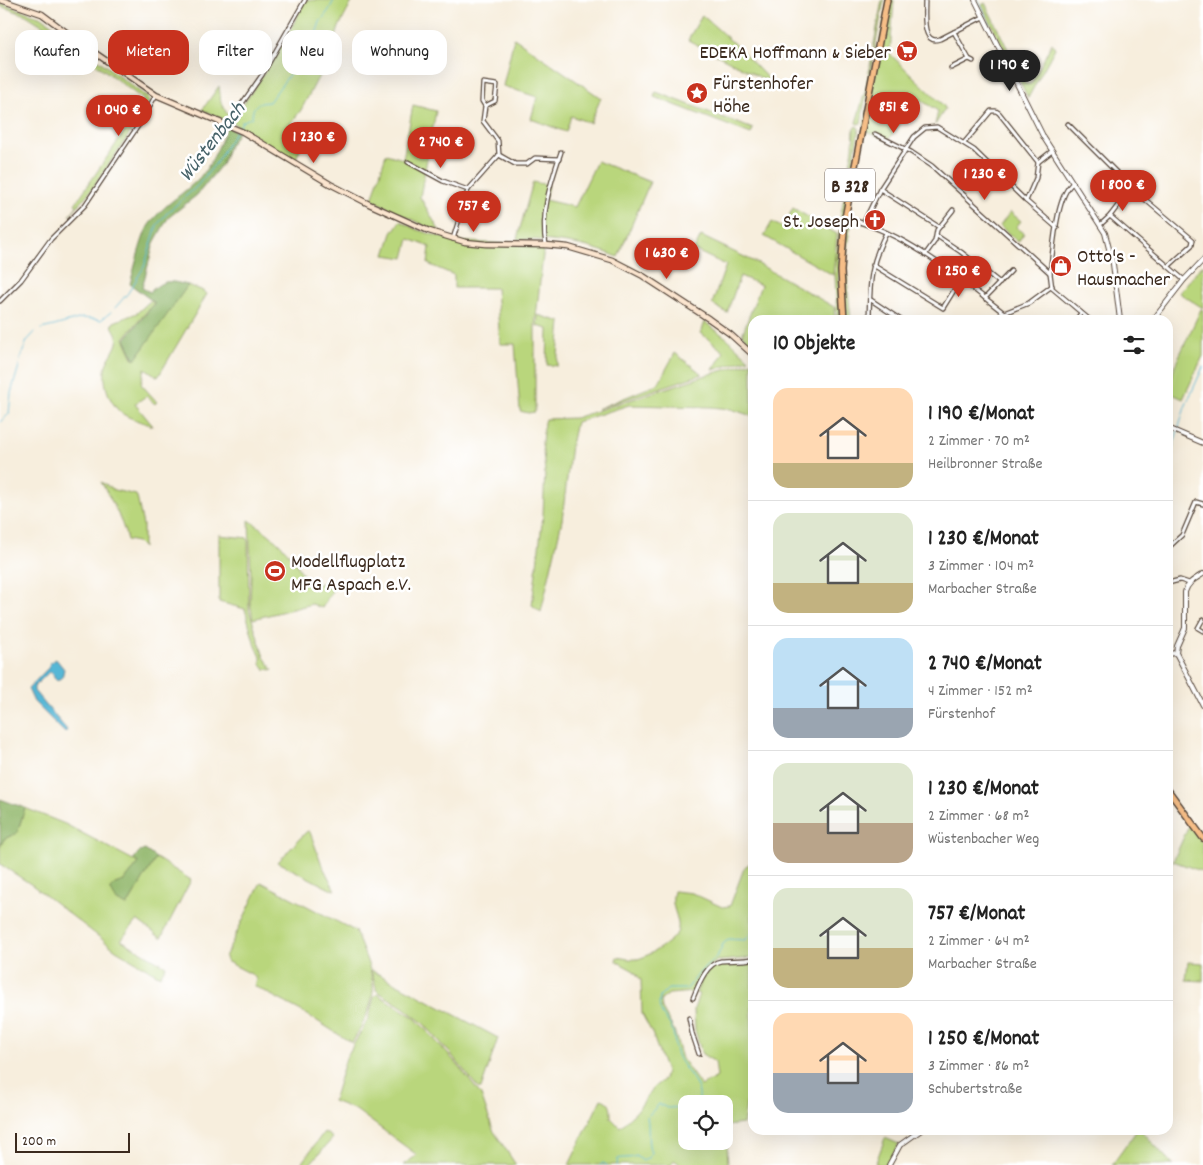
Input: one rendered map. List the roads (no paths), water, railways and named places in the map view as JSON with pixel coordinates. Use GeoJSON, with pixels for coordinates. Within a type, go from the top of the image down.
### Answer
{"type":"FeatureCollection","features":[{"type":"Feature","properties":{"kind":"main road"},"geometry":{"type":"LineString","coordinates":[[1,0],[42,14],[140,86],[156,95],[237,129],[344,192],[417,226],[453,239],[486,244],[546,245],[568,248],[612,260],[633,270],[720,326],[748,350]]}},
{"type":"Feature","properties":{"kind":"main road","name":"B 328"},"geometry":{"type":"LineString","coordinates":[[844,315],[841,271],[845,218],[887,0]]}},
{"type":"Feature","properties":{"kind":"main road"},"geometry":{"type":"LineString","coordinates":[[1173,797],[1203,838]]}},
{"type":"Feature","properties":{"kind":"street"},"geometry":{"type":"LineString","coordinates":[[227,125],[266,69],[304,0]]}},
{"type":"Feature","properties":{"kind":"street"},"geometry":{"type":"LineString","coordinates":[[925,0],[926,32],[936,40],[983,17]]}},
{"type":"Feature","properties":{"kind":"street"},"geometry":{"type":"LineString","coordinates":[[975,0],[1052,151],[1105,233],[1113,264],[1119,315]]}},
{"type":"Feature","properties":{"kind":"street"},"geometry":{"type":"LineString","coordinates":[[951,68],[971,60],[954,32]]}},
{"type":"Feature","properties":{"kind":"street"},"geometry":{"type":"LineString","coordinates":[[453,239],[468,190],[499,155],[498,141],[482,121],[485,106],[482,101],[484,83],[497,85],[495,101],[485,106]]}},
{"type":"Feature","properties":{"kind":"street"},"geometry":{"type":"LineString","coordinates":[[0,301],[21,280],[51,239],[85,205],[138,126],[156,95]]}},
{"type":"Feature","properties":{"kind":"street"},"geometry":{"type":"LineString","coordinates":[[964,143],[993,110],[999,113],[1038,162]]}},
{"type":"Feature","properties":{"kind":"street"},"geometry":{"type":"LineString","coordinates":[[1068,124],[1132,187],[1193,239],[1193,244],[1169,266]]}},
{"type":"Feature","properties":{"kind":"street"},"geometry":{"type":"LineString","coordinates":[[864,222],[880,189],[906,149],[919,131],[930,126],[943,129],[964,143],[985,160],[1026,201],[1057,228]]}},
{"type":"Feature","properties":{"kind":"street"},"geometry":{"type":"LineString","coordinates":[[875,134],[906,149],[932,166],[1050,273]]}},
{"type":"Feature","properties":{"kind":"street"},"geometry":{"type":"LineString","coordinates":[[1026,201],[1036,178],[1038,162],[1052,151]]}},
{"type":"Feature","properties":{"kind":"street"},"geometry":{"type":"LineString","coordinates":[[546,245],[545,215],[548,192],[561,152]]}},
{"type":"Feature","properties":{"kind":"street"},"geometry":{"type":"LineString","coordinates":[[499,155],[515,164],[527,164],[535,158],[559,158]]}},
{"type":"Feature","properties":{"kind":"street"},"geometry":{"type":"LineString","coordinates":[[408,162],[443,181],[468,190]]}},
{"type":"Feature","properties":{"kind":"street"},"geometry":{"type":"LineString","coordinates":[[1073,183],[1069,186],[1061,202],[1050,273],[1052,286],[1084,315]]}},
{"type":"Feature","properties":{"kind":"street"},"geometry":{"type":"LineString","coordinates":[[1100,224],[1110,216],[1132,187]]}},
{"type":"Feature","properties":{"kind":"street"},"geometry":{"type":"LineString","coordinates":[[880,189],[939,227]]}},
{"type":"Feature","properties":{"kind":"street"},"geometry":{"type":"LineString","coordinates":[[925,255],[935,241],[937,236],[936,230],[953,210]]}},
{"type":"Feature","properties":{"kind":"street"},"geometry":{"type":"LineString","coordinates":[[1110,216],[1184,280]]}},
{"type":"Feature","properties":{"kind":"street"},"geometry":{"type":"LineString","coordinates":[[852,220],[864,222],[925,255],[961,279],[1004,313],[1029,303],[1052,286]]}},
{"type":"Feature","properties":{"kind":"street"},"geometry":{"type":"LineString","coordinates":[[870,315],[870,280],[873,264],[886,233]]}},
{"type":"Feature","properties":{"kind":"street"},"geometry":{"type":"LineString","coordinates":[[937,236],[961,252],[1000,283]]}},
{"type":"Feature","properties":{"kind":"street"},"geometry":{"type":"LineString","coordinates":[[1158,315],[1184,280],[1203,260]]}},
{"type":"Feature","properties":{"kind":"street"},"geometry":{"type":"LineString","coordinates":[[873,264],[943,308],[961,279]]}},
{"type":"Feature","properties":{"kind":"street"},"geometry":{"type":"LineString","coordinates":[[985,298],[1011,271]]}},
{"type":"Feature","properties":{"kind":"street"},"geometry":{"type":"LineString","coordinates":[[870,300],[893,315]]}},
{"type":"Feature","properties":{"kind":"street"},"geometry":{"type":"LineString","coordinates":[[1173,430],[1203,443]]}},
{"type":"Feature","properties":{"kind":"street"},"geometry":{"type":"LineString","coordinates":[[1173,543],[1182,535],[1196,502],[1203,504]]}},
{"type":"Feature","properties":{"kind":"street"},"geometry":{"type":"LineString","coordinates":[[1203,574],[1189,583],[1184,592],[1185,628],[1176,653],[1203,705]]}},
{"type":"Feature","properties":{"kind":"street"},"geometry":{"type":"LineString","coordinates":[[1173,581],[1180,580],[1189,583]]}},
{"type":"Feature","properties":{"kind":"street"},"geometry":{"type":"LineString","coordinates":[[1203,619],[1198,628],[1203,631]]}},
{"type":"Feature","properties":{"kind":"street"},"geometry":{"type":"LineString","coordinates":[[694,998],[699,984],[710,967],[718,961],[748,959]]}},
{"type":"Feature","properties":{"kind":"street"},"geometry":{"type":"LineString","coordinates":[[690,1018],[692,1034],[699,1054]]}},
{"type":"Feature","properties":{"kind":"street"},"geometry":{"type":"LineString","coordinates":[[889,1165],[900,1145],[914,1135]]}},
{"type":"Feature","properties":{"kind":"water"},"geometry":{"type":"Polygon","coordinates":[[[56,659],[64,669],[62,678],[56,680],[52,673],[49,672],[34,687],[34,691],[67,730],[65,733],[34,702],[28,689],[48,668],[50,663],[56,659]]]}},
{"type":"Feature","properties":{"kind":"waterway","name":"Wüstenbach"},"geometry":{"type":"LineString","coordinates":[[239,127],[242,122],[252,117],[253,109],[256,105],[269,102],[302,57],[311,53],[316,48],[316,34],[320,22],[334,0]]}},
{"type":"Feature","properties":{"kind":"waterway"},"geometry":{"type":"LineString","coordinates":[[978,0],[989,24]]}},
{"type":"Feature","properties":{"kind":"waterway","name":"Wüstenbach"},"geometry":{"type":"LineString","coordinates":[[115,308],[128,293],[144,267],[157,225],[167,213],[196,187],[216,163],[236,130]]}},
{"type":"Feature","properties":{"kind":"waterway","name":"Wüstenbach"},"geometry":{"type":"LineString","coordinates":[[41,329],[82,318],[101,320],[111,312]]}},
{"type":"Feature","properties":{"kind":"waterway","name":"Wüstenbach"},"geometry":{"type":"LineString","coordinates":[[0,422],[9,414],[11,393],[20,359],[27,341],[35,332]]}},
{"type":"Feature","properties":{"kind":"waterway"},"geometry":{"type":"LineString","coordinates":[[1173,447],[1185,407],[1203,367]]}},
{"type":"Feature","properties":{"kind":"waterway"},"geometry":{"type":"LineString","coordinates":[[699,1095],[695,1083],[675,1050],[673,1032],[661,1012],[660,997],[668,989],[687,989],[701,971],[713,961],[723,944],[729,939],[745,940],[748,937]]}},
{"type":"Feature","properties":{"kind":"waterway"},"geometry":{"type":"LineString","coordinates":[[617,1165],[620,1158],[636,1156],[643,1161],[648,1158],[651,1153],[647,1117],[659,1104],[667,1108],[678,1107]]}},
{"type":"Feature","properties":{"kind":"waterway"},"geometry":{"type":"LineString","coordinates":[[600,1165],[603,1163],[607,1165]]}},
{"type":"Feature","properties":{"kind":"place","name":"EDEKA Hoffmann & Sieber"},"geometry":{"type":"Point","coordinates":[907,51]}},
{"type":"Feature","properties":{"kind":"place","name":"Fürstenhofer Höhe"},"geometry":{"type":"Point","coordinates":[697,93]}},
{"type":"Feature","properties":{"kind":"place","name":"St. Joseph"},"geometry":{"type":"Point","coordinates":[875,220]}},
{"type":"Feature","properties":{"kind":"place","name":"Otto's - Hausmacher"},"geometry":{"type":"Point","coordinates":[1061,266]}},
{"type":"Feature","properties":{"kind":"place","name":"Modellflugplatz MFG Aspach e.V."},"geometry":{"type":"Point","coordinates":[275,571]}}]}
